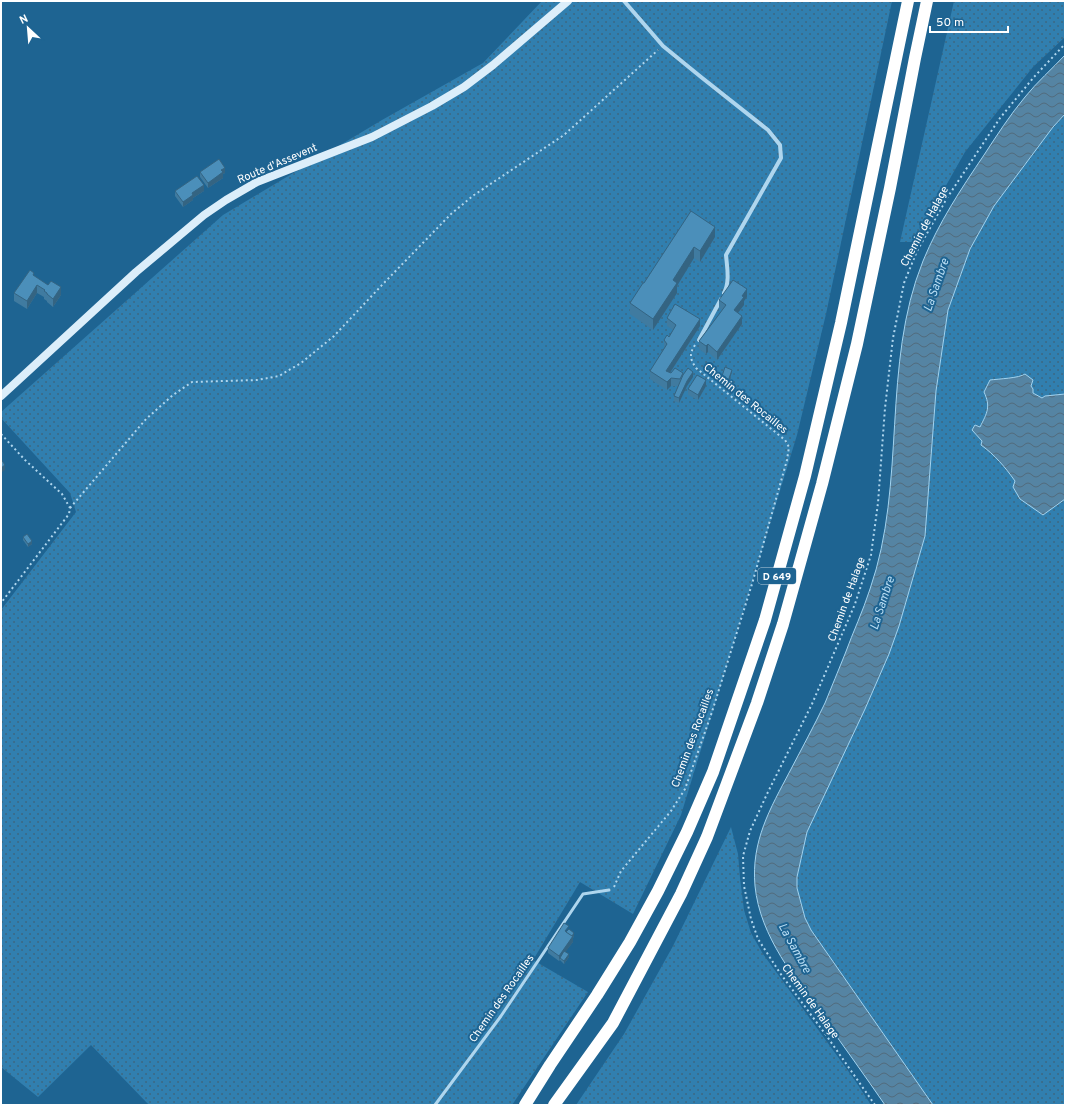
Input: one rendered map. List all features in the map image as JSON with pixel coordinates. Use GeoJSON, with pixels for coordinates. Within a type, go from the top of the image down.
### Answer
{"type":"FeatureCollection","features":[{"type":"Feature","properties":{"kind":"highway","name":"D 649"},"geometry":{"type":"LineString","coordinates":[[525,1105],[597,995],[637,930],[684,839],[716,765],[765,620],[805,476],[841,323],[908,1]]}},
{"type":"Feature","properties":{"kind":"highway","name":"D 649"},"geometry":{"type":"LineString","coordinates":[[554,1105],[613,1023],[681,894],[708,837],[757,703],[783,624],[822,484],[857,344],[927,1]]}},
{"type":"Feature","properties":{"kind":"street","name":"Route d'Assevent"},"geometry":{"type":"LineString","coordinates":[[1,396],[136,272],[204,215],[257,182],[372,137],[432,106],[464,87],[493,65],[568,1]]}},
{"type":"Feature","properties":{"kind":"street"},"geometry":{"type":"LineString","coordinates":[[624,1],[663,46],[700,78],[768,130],[780,145],[781,158],[726,255],[728,271],[727,288],[699,340]]}},
{"type":"Feature","properties":{"kind":"lane","name":"Chemin des Rocailles"},"geometry":{"type":"LineString","coordinates":[[435,1105],[501,1016],[584,894],[610,890]]}},
{"type":"Feature","properties":{"kind":"path","name":"Chemin de Halage"},"geometry":{"type":"LineString","coordinates":[[875,1105],[830,1040],[780,973],[758,939],[751,919],[744,886],[743,856],[750,831],[812,704],[855,604],[871,555],[878,503],[885,408],[892,345],[904,283],[918,251],[946,198],[1000,118],[1034,77],[1065,44]]}},
{"type":"Feature","properties":{"kind":"path"},"geometry":{"type":"LineString","coordinates":[[70,508],[146,419],[173,395],[192,382],[226,382],[264,379],[279,376],[301,363],[334,336],[451,214],[474,195],[564,135],[663,46]]}},
{"type":"Feature","properties":{"kind":"path","name":"Chemin des Rocailles"},"geometry":{"type":"LineString","coordinates":[[610,890],[615,886],[622,871],[671,811],[685,789],[712,712],[752,584],[787,460],[789,447],[785,440],[696,368],[690,360],[692,350],[699,340]]}},
{"type":"Feature","properties":{"kind":"path"},"geometry":{"type":"LineString","coordinates":[[1,434],[25,460],[62,494],[70,508],[70,514],[1,603]]}},
{"type":"Feature","properties":{"kind":"shaded area"},"geometry":{"type":"Polygon","coordinates":[[[542,1],[892,1],[826,314],[797,435],[681,815],[633,914],[580,882],[533,960],[588,992],[512,1105],[149,1105],[91,1045],[38,1097],[1,1067],[1,610],[76,512],[70,493],[1,418],[1,412],[223,215],[382,120],[483,63],[542,1]]]}},
{"type":"Feature","properties":{"kind":"shaded area"},"geometry":{"type":"Polygon","coordinates":[[[954,1],[1065,1],[1065,37],[1033,67],[965,152],[914,242],[900,242],[954,1]]]}},
{"type":"Feature","properties":{"kind":"shaded area"},"geometry":{"type":"Polygon","coordinates":[[[1065,114],[1065,1105],[933,1105],[811,930],[805,918],[797,888],[797,877],[807,832],[907,598],[925,536],[936,391],[948,310],[970,249],[994,206],[1053,127],[1065,114]]]}},
{"type":"Feature","properties":{"kind":"shaded area"},"geometry":{"type":"Polygon","coordinates":[[[731,827],[738,854],[744,910],[751,933],[763,954],[854,1079],[871,1105],[576,1105],[624,1034],[673,946],[731,827]]]}},
{"type":"Feature","properties":{"kind":"water","name":"La Sambre"},"geometry":{"type":"Polygon","coordinates":[[[1065,55],[1065,114],[1053,127],[994,206],[970,249],[948,310],[936,391],[925,536],[899,626],[889,654],[865,709],[807,832],[797,877],[797,888],[805,918],[811,930],[933,1105],[885,1105],[791,973],[772,940],[758,905],[755,886],[756,854],[759,840],[769,812],[825,703],[870,589],[881,549],[888,508],[902,341],[910,301],[923,261],[951,206],[1004,125],[1030,91],[1065,55]]]}},
{"type":"Feature","properties":{"kind":"water"},"geometry":{"type":"Polygon","coordinates":[[[1025,374],[1033,380],[1031,386],[1033,393],[1042,398],[1045,396],[1065,394],[1065,499],[1043,515],[1020,499],[1013,487],[1015,481],[1000,462],[981,445],[982,441],[972,430],[975,425],[980,427],[986,414],[988,406],[984,392],[990,380],[1025,374]]]}},
{"type":"Feature","properties":{"kind":"building"},"geometry":{"type":"Polygon","coordinates":[[[219,159],[225,168],[221,170],[223,172],[208,183],[200,172],[219,159]]]}},
{"type":"Feature","properties":{"kind":"building"},"geometry":{"type":"Polygon","coordinates":[[[197,176],[204,185],[192,193],[193,195],[183,202],[175,191],[197,176]]]}},
{"type":"Feature","properties":{"kind":"building"},"geometry":{"type":"Polygon","coordinates":[[[691,211],[715,227],[700,251],[694,247],[673,280],[677,283],[653,319],[630,303],[691,211]]]}},
{"type":"Feature","properties":{"kind":"building"},"geometry":{"type":"Polygon","coordinates":[[[30,270],[34,273],[33,275],[48,285],[51,281],[61,287],[53,299],[44,291],[45,290],[37,285],[27,301],[14,293],[30,270]]]}},
{"type":"Feature","properties":{"kind":"building"},"geometry":{"type":"Polygon","coordinates":[[[733,280],[747,289],[742,296],[744,297],[734,310],[742,316],[717,352],[708,344],[706,346],[699,341],[726,305],[719,300],[733,280]]]}},
{"type":"Feature","properties":{"kind":"building"},"geometry":{"type":"Polygon","coordinates":[[[675,304],[700,319],[666,371],[671,373],[675,368],[683,373],[680,379],[671,378],[667,382],[650,371],[667,344],[664,340],[667,335],[669,337],[676,325],[667,318],[675,304]]]}},
{"type":"Feature","properties":{"kind":"building"},"geometry":{"type":"Polygon","coordinates":[[[725,367],[732,370],[727,384],[720,382],[725,367]]]}},
{"type":"Feature","properties":{"kind":"building"},"geometry":{"type":"Polygon","coordinates":[[[688,368],[693,372],[679,398],[674,396],[683,375],[688,368]]]}},
{"type":"Feature","properties":{"kind":"building"},"geometry":{"type":"Polygon","coordinates":[[[697,375],[706,380],[698,395],[688,389],[697,375]]]}},
{"type":"Feature","properties":{"kind":"building"},"geometry":{"type":"Polygon","coordinates":[[[1,459],[5,465],[1,468],[1,459]]]}},
{"type":"Feature","properties":{"kind":"building"},"geometry":{"type":"Polygon","coordinates":[[[27,534],[32,541],[28,544],[23,537],[27,534]]]}},
{"type":"Feature","properties":{"kind":"building"},"geometry":{"type":"Polygon","coordinates":[[[564,923],[569,926],[565,931],[573,936],[559,956],[548,948],[564,923]]]}},
{"type":"Feature","properties":{"kind":"building"},"geometry":{"type":"Polygon","coordinates":[[[569,929],[574,933],[572,936],[566,932],[569,929]]]}},
{"type":"Feature","properties":{"kind":"building"},"geometry":{"type":"Polygon","coordinates":[[[564,951],[569,954],[564,961],[560,958],[564,951]]]}}]}
